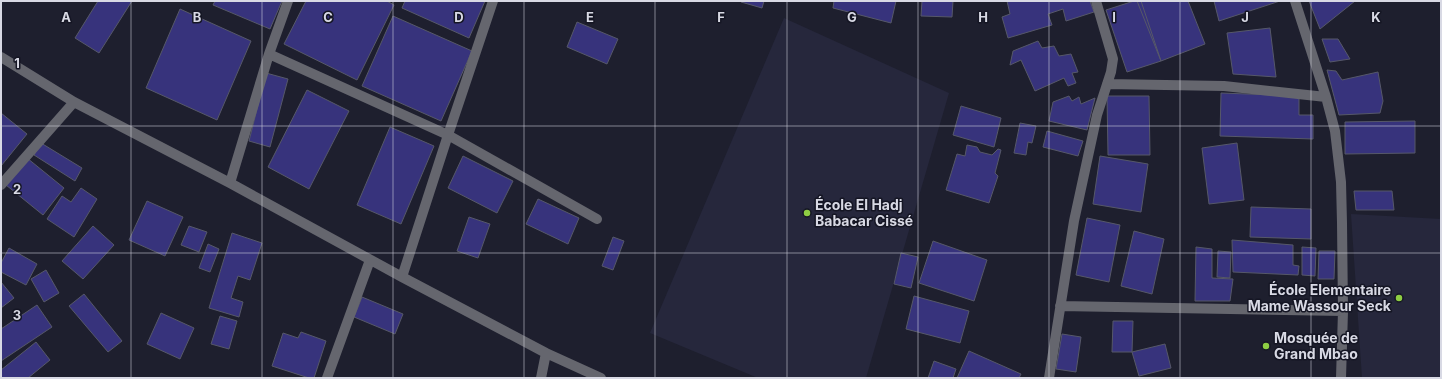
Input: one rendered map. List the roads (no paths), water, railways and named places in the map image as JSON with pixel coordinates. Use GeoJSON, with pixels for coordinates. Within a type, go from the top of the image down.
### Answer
{"type":"FeatureCollection","features":[{"type":"Feature","properties":{"kind":"street"},"geometry":{"type":"LineString","coordinates":[[230,183],[269,54],[288,1]]}},
{"type":"Feature","properties":{"kind":"street"},"geometry":{"type":"LineString","coordinates":[[402,277],[493,1]]}},
{"type":"Feature","properties":{"kind":"street"},"geometry":{"type":"LineString","coordinates":[[1049,378],[1074,221],[1097,115],[1113,59],[1096,1]]}},
{"type":"Feature","properties":{"kind":"street"},"geometry":{"type":"LineString","coordinates":[[1296,1],[1335,131],[1341,182],[1343,311],[1341,378]]}},
{"type":"Feature","properties":{"kind":"street"},"geometry":{"type":"LineString","coordinates":[[269,54],[448,135],[597,219]]}},
{"type":"Feature","properties":{"kind":"street"},"geometry":{"type":"LineString","coordinates":[[1,57],[74,102],[230,183],[370,260],[546,353],[601,378]]}},
{"type":"Feature","properties":{"kind":"street"},"geometry":{"type":"LineString","coordinates":[[1107,84],[1224,86],[1326,97]]}},
{"type":"Feature","properties":{"kind":"street"},"geometry":{"type":"LineString","coordinates":[[1,185],[74,102]]}},
{"type":"Feature","properties":{"kind":"street"},"geometry":{"type":"LineString","coordinates":[[327,378],[370,260]]}},
{"type":"Feature","properties":{"kind":"street"},"geometry":{"type":"LineString","coordinates":[[1060,306],[1343,311]]}},
{"type":"Feature","properties":{"kind":"street"},"geometry":{"type":"LineString","coordinates":[[541,378],[546,353]]}},
{"type":"Feature","properties":{"kind":"place","name":"École El Hadj Babacar Cissé"},"geometry":{"type":"Point","coordinates":[807,213]}},
{"type":"Feature","properties":{"kind":"place","name":"École Elementaire Mame Wassour Seck"},"geometry":{"type":"Point","coordinates":[1399,298]}},
{"type":"Feature","properties":{"kind":"place","name":"Mosquée de Grand Mbao"},"geometry":{"type":"Point","coordinates":[1266,346]}}]}
